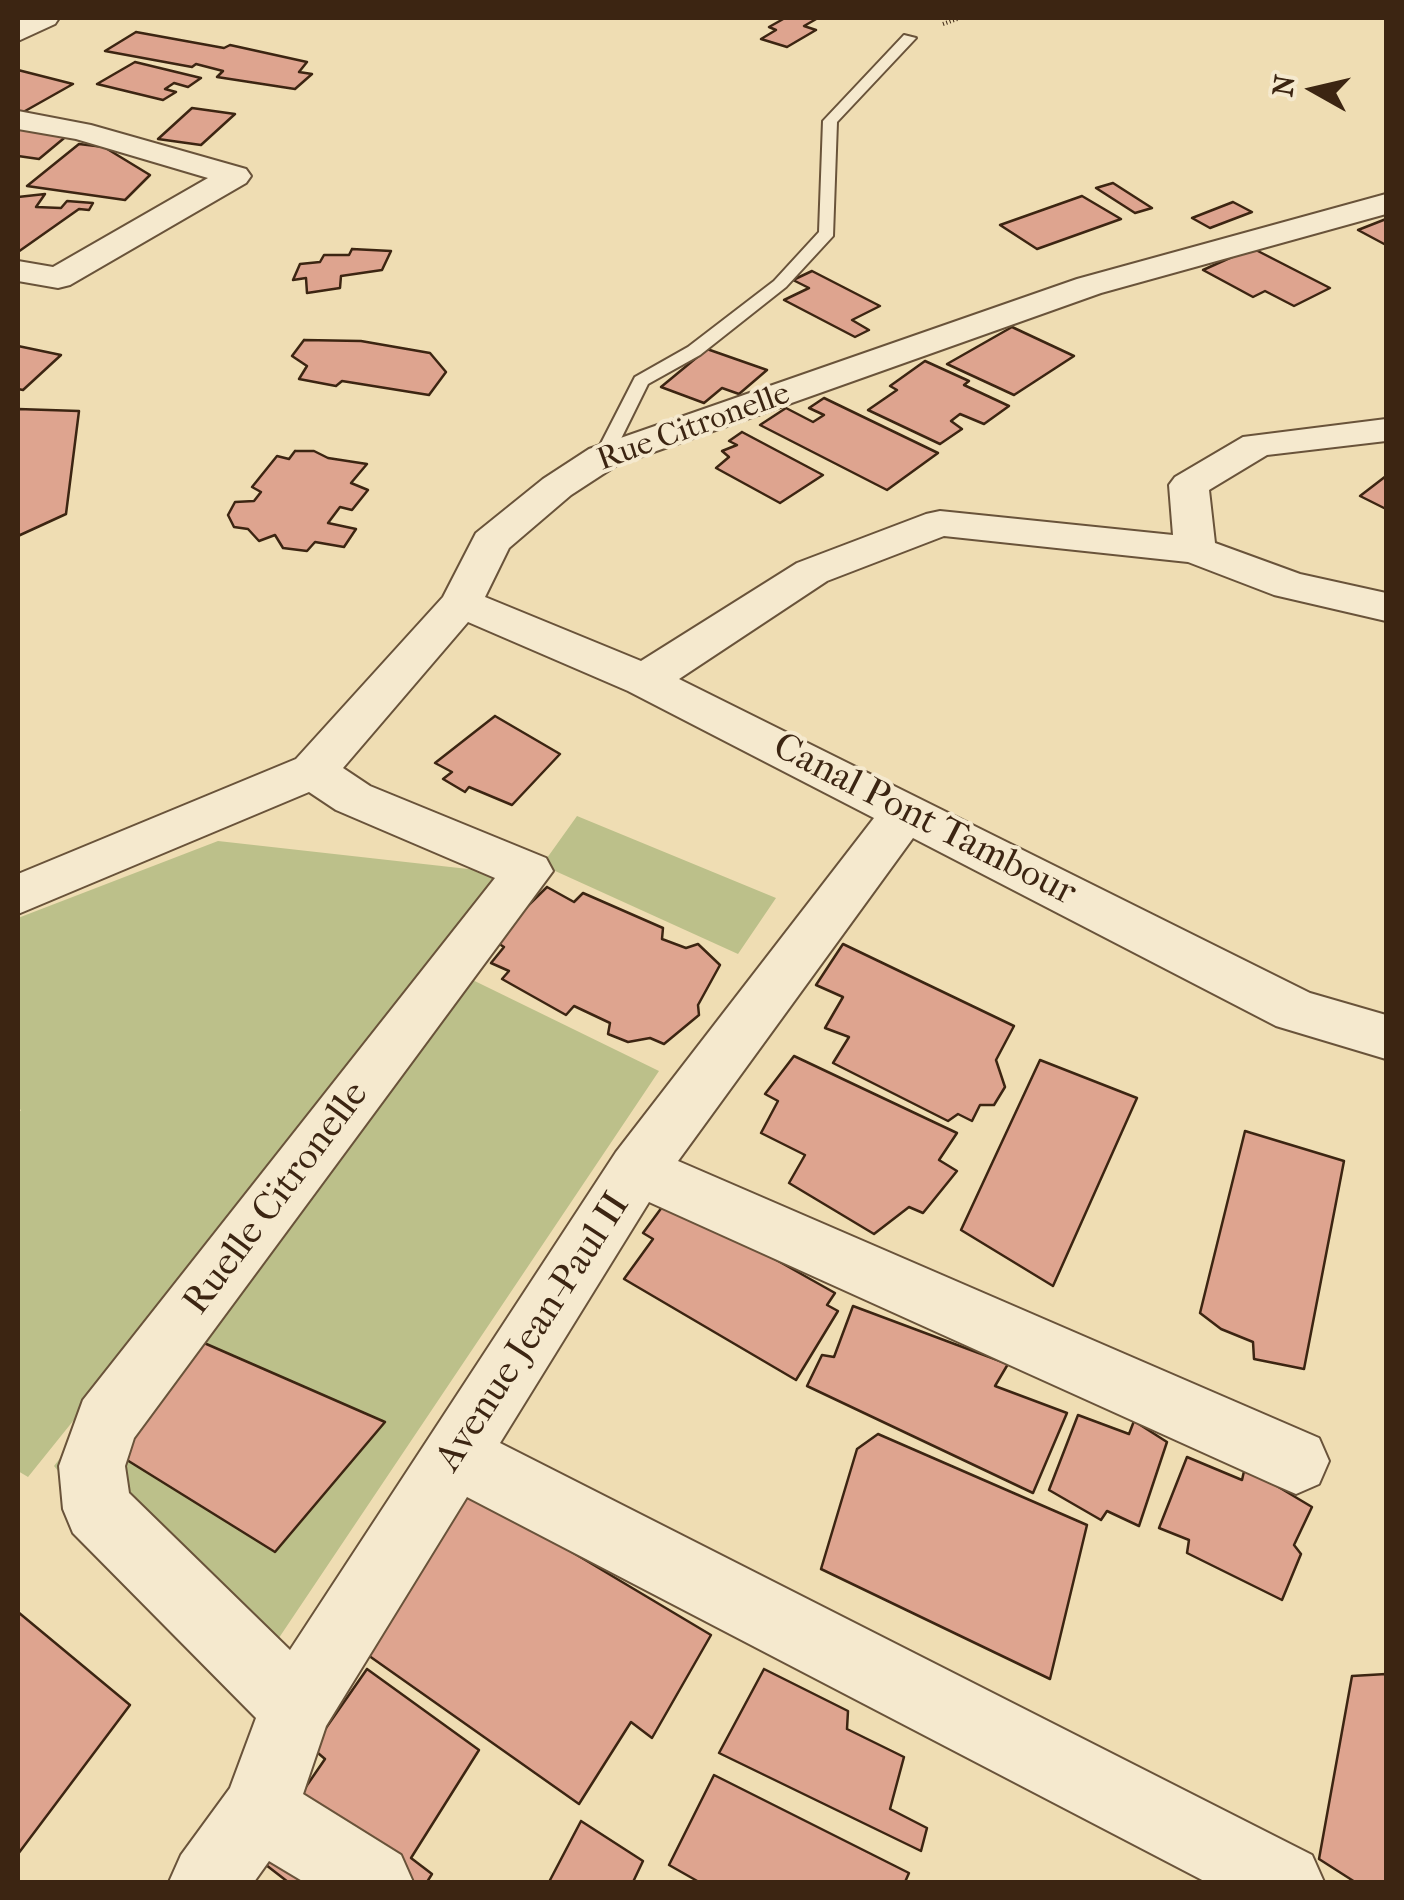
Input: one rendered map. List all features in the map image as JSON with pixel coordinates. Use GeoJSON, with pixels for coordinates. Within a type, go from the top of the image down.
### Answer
{"type":"FeatureCollection","features":[{"type":"Feature","properties":{"kind":"street"},"geometry":{"type":"LineString","coordinates":[[18,32],[45,18]]}},
{"type":"Feature","properties":{"kind":"street"},"geometry":{"type":"LineString","coordinates":[[18,120],[80,131],[235,176],[58,278],[18,271]]}},
{"type":"Feature","properties":{"kind":"street","name":"Rue Citronelle"},"geometry":{"type":"LineString","coordinates":[[18,894],[313,772],[461,603],[491,542],[557,487],[603,457],[1090,286],[1386,204]]}},
{"type":"Feature","properties":{"kind":"street"},"geometry":{"type":"LineString","coordinates":[[1195,550],[1189,485],[1258,446],[1386,430]]}},
{"type":"Feature","properties":{"kind":"street"},"geometry":{"type":"LineString","coordinates":[[644,680],[812,572],[940,523],[1195,550],[1289,584],[1386,607]]}},
{"type":"Feature","properties":{"kind":"street","name":"Canal Pont Tambour"},"geometry":{"type":"LineString","coordinates":[[461,603],[644,680],[1294,1011],[1386,1037]]}},
{"type":"Feature","properties":{"kind":"street","name":"Ruelle Citronelle"},"geometry":{"type":"LineString","coordinates":[[296,1707],[97,1509],[92,1466],[106,1422],[528,870],[352,798],[313,772]]}},
{"type":"Feature","properties":{"kind":"street","name":"Avenue Jean-Paul II"},"geometry":{"type":"LineString","coordinates":[[208,1882],[259,1811],[296,1707],[637,1170],[907,812]]}},
{"type":"Feature","properties":{"kind":"street"},"geometry":{"type":"LineString","coordinates":[[637,1170],[1296,1461]]}},
{"type":"Feature","properties":{"kind":"street"},"geometry":{"type":"LineString","coordinates":[[455,1455],[1284,1882]]}},
{"type":"Feature","properties":{"kind":"street"},"geometry":{"type":"LineString","coordinates":[[259,1811],[374,1882]]}},
{"type":"Feature","properties":{"kind":"lane"},"geometry":{"type":"LineString","coordinates":[[603,457],[641,382],[694,351],[780,284],[827,232],[830,121],[909,38]]}},
{"type":"Feature","properties":{"kind":"green space"},"geometry":{"type":"Polygon","coordinates":[[[577,816],[776,898],[738,954],[542,865],[577,816]]]}},
{"type":"Feature","properties":{"kind":"green space"},"geometry":{"type":"Polygon","coordinates":[[[218,841],[513,874],[28,1477],[18,1471],[18,918],[218,841]]]}},
{"type":"Feature","properties":{"kind":"green space"},"geometry":{"type":"Polygon","coordinates":[[[444,966],[659,1071],[242,1693],[54,1466],[444,966]]]}},
{"type":"Feature","properties":{"kind":"building"},"geometry":{"type":"Polygon","coordinates":[[[785,18],[818,18],[804,26],[816,30],[787,47],[761,39],[776,30],[769,27],[785,18]]]}},
{"type":"Feature","properties":{"kind":"building"},"geometry":{"type":"Polygon","coordinates":[[[136,32],[224,48],[230,45],[307,62],[299,72],[312,74],[295,89],[217,77],[223,71],[196,64],[192,67],[105,51],[136,32]]]}},
{"type":"Feature","properties":{"kind":"building"},"geometry":{"type":"Polygon","coordinates":[[[135,62],[201,78],[188,87],[174,83],[165,89],[176,92],[163,100],[97,84],[135,62]]]}},
{"type":"Feature","properties":{"kind":"building"},"geometry":{"type":"Polygon","coordinates":[[[18,70],[73,84],[18,115],[18,70]]]}},
{"type":"Feature","properties":{"kind":"building"},"geometry":{"type":"Polygon","coordinates":[[[192,108],[235,114],[201,145],[158,139],[192,108]]]}},
{"type":"Feature","properties":{"kind":"building"},"geometry":{"type":"Polygon","coordinates":[[[18,129],[69,134],[39,159],[18,156],[18,129]]]}},
{"type":"Feature","properties":{"kind":"building"},"geometry":{"type":"Polygon","coordinates":[[[79,144],[104,147],[150,175],[125,200],[27,186],[79,144]]]}},
{"type":"Feature","properties":{"kind":"building"},"geometry":{"type":"Polygon","coordinates":[[[1113,183],[1152,208],[1135,213],[1096,188],[1113,183]]]}},
{"type":"Feature","properties":{"kind":"building"},"geometry":{"type":"Polygon","coordinates":[[[45,194],[36,207],[61,208],[67,201],[93,203],[89,210],[79,209],[18,252],[18,197],[45,194]]]}},
{"type":"Feature","properties":{"kind":"building"},"geometry":{"type":"Polygon","coordinates":[[[1082,196],[1121,219],[1037,249],[1000,225],[1082,196]]]}},
{"type":"Feature","properties":{"kind":"building"},"geometry":{"type":"Polygon","coordinates":[[[1233,202],[1252,212],[1210,228],[1192,218],[1233,202]]]}},
{"type":"Feature","properties":{"kind":"building"},"geometry":{"type":"Polygon","coordinates":[[[1386,219],[1386,245],[1358,230],[1386,219]]]}},
{"type":"Feature","properties":{"kind":"building"},"geometry":{"type":"Polygon","coordinates":[[[1252,248],[1330,288],[1294,306],[1265,291],[1253,297],[1203,270],[1252,248]]]}},
{"type":"Feature","properties":{"kind":"building"},"geometry":{"type":"Polygon","coordinates":[[[352,249],[391,251],[382,270],[341,276],[340,288],[307,293],[306,278],[293,280],[300,264],[320,262],[324,255],[349,255],[352,249]]]}},
{"type":"Feature","properties":{"kind":"building"},"geometry":{"type":"Polygon","coordinates":[[[812,271],[880,306],[852,320],[869,330],[855,337],[784,300],[809,288],[793,280],[812,271]]]}},
{"type":"Feature","properties":{"kind":"building"},"geometry":{"type":"Polygon","coordinates":[[[1012,327],[1074,356],[1014,395],[947,364],[1012,327]]]}},
{"type":"Feature","properties":{"kind":"building"},"geometry":{"type":"Polygon","coordinates":[[[304,340],[361,341],[430,353],[446,372],[429,395],[342,381],[336,386],[299,379],[307,366],[292,356],[304,340]]]}},
{"type":"Feature","properties":{"kind":"building"},"geometry":{"type":"Polygon","coordinates":[[[18,346],[61,355],[23,390],[18,389],[18,346]]]}},
{"type":"Feature","properties":{"kind":"building"},"geometry":{"type":"Polygon","coordinates":[[[707,349],[767,370],[739,394],[722,388],[704,403],[661,387],[707,349]]]}},
{"type":"Feature","properties":{"kind":"building"},"geometry":{"type":"Polygon","coordinates":[[[925,361],[969,381],[964,385],[1009,406],[984,424],[960,414],[951,421],[962,429],[940,444],[868,410],[897,390],[890,386],[925,361]]]}},
{"type":"Feature","properties":{"kind":"building"},"geometry":{"type":"Polygon","coordinates":[[[824,398],[938,453],[887,490],[760,425],[786,408],[813,422],[824,415],[809,408],[824,398]]]}},
{"type":"Feature","properties":{"kind":"building"},"geometry":{"type":"Polygon","coordinates":[[[18,409],[79,411],[66,514],[18,536],[18,409]]]}},
{"type":"Feature","properties":{"kind":"building"},"geometry":{"type":"Polygon","coordinates":[[[742,432],[823,475],[780,503],[716,468],[729,457],[722,451],[737,445],[729,441],[742,432]]]}},
{"type":"Feature","properties":{"kind":"building"},"geometry":{"type":"Polygon","coordinates":[[[295,451],[314,451],[328,458],[367,464],[351,483],[368,490],[352,510],[340,507],[328,523],[356,529],[344,547],[315,542],[307,551],[283,548],[275,535],[259,541],[248,529],[234,527],[228,515],[235,502],[254,501],[261,492],[252,487],[277,456],[289,459],[295,451]]]}},
{"type":"Feature","properties":{"kind":"building"},"geometry":{"type":"Polygon","coordinates":[[[1386,476],[1386,509],[1360,496],[1386,476]]]}},
{"type":"Feature","properties":{"kind":"building"},"geometry":{"type":"Polygon","coordinates":[[[495,716],[560,754],[512,805],[469,787],[465,792],[443,779],[452,772],[435,763],[495,716]]]}},
{"type":"Feature","properties":{"kind":"building"},"geometry":{"type":"Polygon","coordinates":[[[547,887],[574,902],[583,893],[663,928],[662,939],[686,948],[698,944],[720,965],[698,1005],[699,1015],[664,1044],[650,1038],[628,1042],[608,1034],[610,1023],[574,1006],[566,1015],[502,979],[509,971],[491,963],[504,947],[493,940],[547,887]]]}},
{"type":"Feature","properties":{"kind":"building"},"geometry":{"type":"Polygon","coordinates":[[[843,944],[1014,1026],[996,1060],[1005,1087],[994,1105],[980,1105],[972,1121],[958,1114],[948,1121],[833,1063],[849,1037],[825,1028],[843,997],[816,985],[843,944]]]}},
{"type":"Feature","properties":{"kind":"building"},"geometry":{"type":"Polygon","coordinates":[[[794,1056],[957,1133],[939,1160],[957,1171],[923,1213],[909,1207],[874,1234],[789,1183],[805,1155],[761,1133],[778,1101],[765,1094],[794,1056]]]}},
{"type":"Feature","properties":{"kind":"building"},"geometry":{"type":"Polygon","coordinates":[[[1040,1060],[1137,1098],[1053,1286],[961,1230],[1040,1060]]]}},
{"type":"Feature","properties":{"kind":"building"},"geometry":{"type":"Polygon","coordinates":[[[1245,1131],[1344,1161],[1304,1369],[1254,1359],[1253,1342],[1221,1329],[1200,1313],[1245,1131]]]}},
{"type":"Feature","properties":{"kind":"building"},"geometry":{"type":"Polygon","coordinates":[[[668,1199],[835,1293],[827,1305],[838,1311],[796,1380],[624,1279],[653,1239],[643,1233],[668,1199]]]}},
{"type":"Feature","properties":{"kind":"building"},"geometry":{"type":"Polygon","coordinates":[[[853,1306],[1008,1364],[995,1386],[1067,1413],[1033,1493],[807,1386],[822,1355],[834,1357],[853,1306]]]}},
{"type":"Feature","properties":{"kind":"building"},"geometry":{"type":"Polygon","coordinates":[[[195,1339],[385,1422],[275,1552],[106,1447],[195,1339]]]}},
{"type":"Feature","properties":{"kind":"building"},"geometry":{"type":"Polygon","coordinates":[[[1078,1415],[1129,1434],[1134,1421],[1167,1442],[1139,1526],[1107,1511],[1101,1520],[1049,1490],[1078,1415]]]}},
{"type":"Feature","properties":{"kind":"building"},"geometry":{"type":"Polygon","coordinates":[[[878,1434],[1087,1525],[1050,1679],[821,1569],[857,1449],[878,1434]]]}},
{"type":"Feature","properties":{"kind":"building"},"geometry":{"type":"Polygon","coordinates":[[[1187,1457],[1242,1480],[1245,1467],[1312,1507],[1294,1545],[1301,1554],[1282,1600],[1187,1553],[1189,1540],[1159,1528],[1187,1457]]]}},
{"type":"Feature","properties":{"kind":"building"},"geometry":{"type":"Polygon","coordinates":[[[468,1490],[711,1635],[652,1738],[631,1722],[579,1804],[365,1653],[468,1490]]]}},
{"type":"Feature","properties":{"kind":"building"},"geometry":{"type":"Polygon","coordinates":[[[18,1612],[130,1705],[18,1854],[18,1612]]]}},
{"type":"Feature","properties":{"kind":"building"},"geometry":{"type":"Polygon","coordinates":[[[367,1669],[479,1750],[411,1858],[432,1874],[427,1882],[288,1882],[257,1858],[325,1759],[312,1748],[367,1669]]]}},
{"type":"Feature","properties":{"kind":"building"},"geometry":{"type":"Polygon","coordinates":[[[764,1669],[848,1711],[847,1729],[904,1757],[890,1809],[927,1828],[921,1851],[719,1753],[764,1669]]]}},
{"type":"Feature","properties":{"kind":"building"},"geometry":{"type":"Polygon","coordinates":[[[1386,1674],[1386,1882],[1355,1882],[1319,1859],[1352,1676],[1386,1674]]]}},
{"type":"Feature","properties":{"kind":"building"},"geometry":{"type":"Polygon","coordinates":[[[714,1775],[909,1873],[905,1882],[699,1882],[669,1865],[714,1775]]]}},
{"type":"Feature","properties":{"kind":"building"},"geometry":{"type":"Polygon","coordinates":[[[581,1821],[643,1861],[633,1882],[549,1882],[581,1821]]]}}]}
